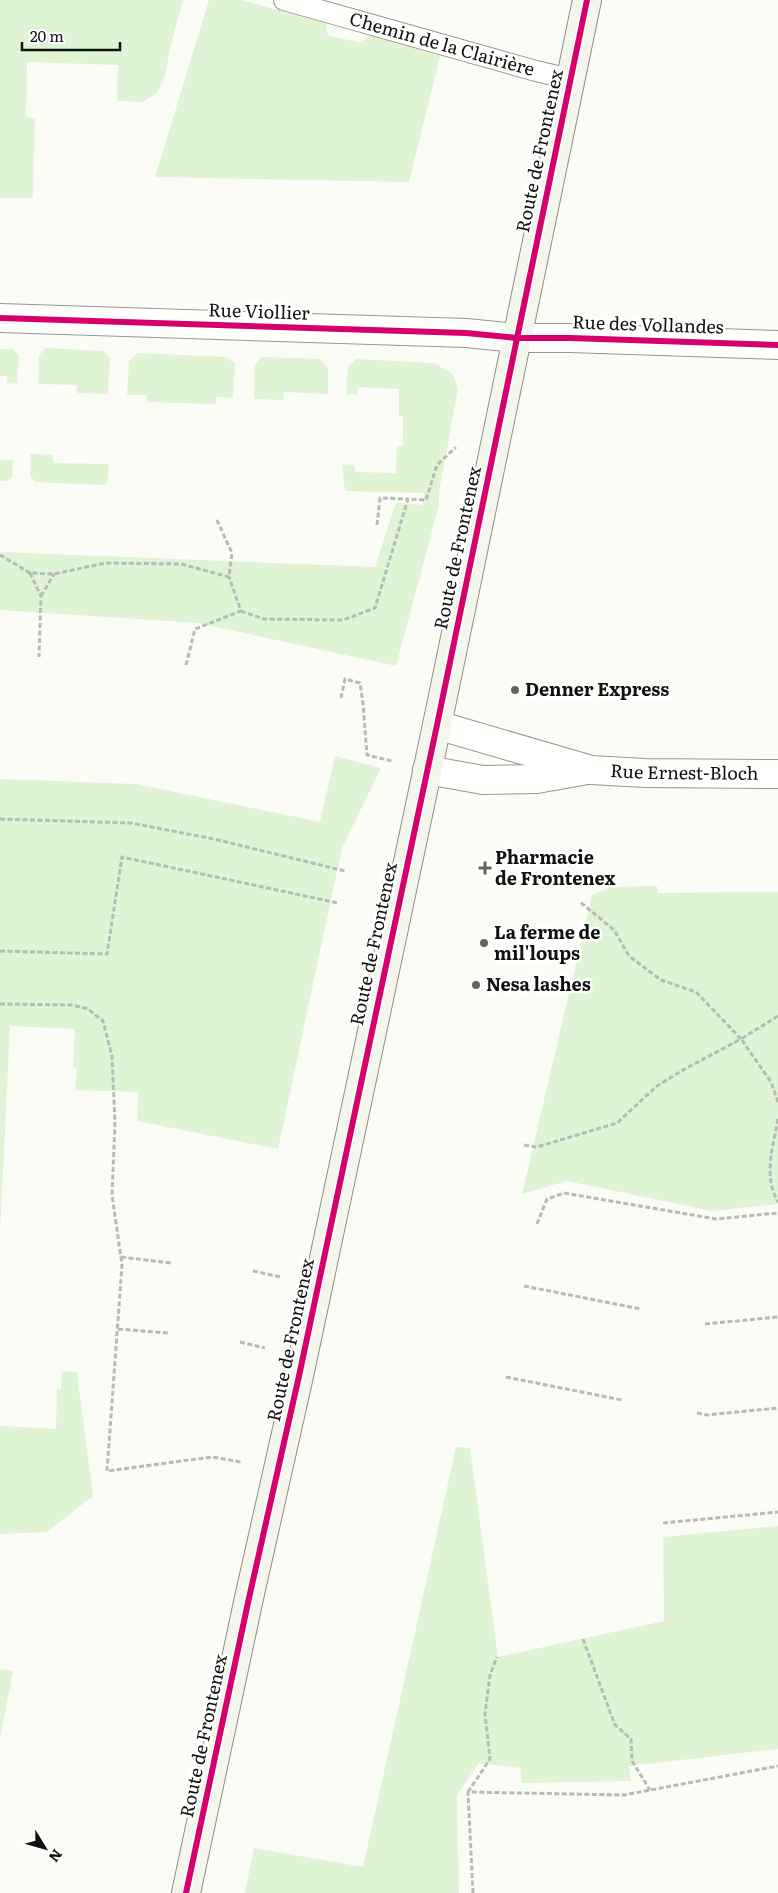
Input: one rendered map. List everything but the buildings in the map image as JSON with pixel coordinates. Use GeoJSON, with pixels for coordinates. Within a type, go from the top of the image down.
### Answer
{"type":"FeatureCollection","features":[{"type":"Feature","properties":{"kind":"main road","name":"Route de Frontenex"},"geometry":{"type":"LineString","coordinates":[[186,1893],[299,1376],[426,770],[437,726],[587,0]]}},
{"type":"Feature","properties":{"kind":"street","name":"Rue Viollier"},"geometry":{"type":"LineString","coordinates":[[0,318],[466,334],[517,338]]}},
{"type":"Feature","properties":{"kind":"street","name":"Rue des Vollandes"},"geometry":{"type":"LineString","coordinates":[[517,338],[778,344]]}},
{"type":"Feature","properties":{"kind":"street","name":"Rue Ernest-Bloch"},"geometry":{"type":"LineString","coordinates":[[437,726],[591,770]]}},
{"type":"Feature","properties":{"kind":"street","name":"Rue Ernest-Bloch"},"geometry":{"type":"LineString","coordinates":[[426,770],[483,780],[537,778],[591,770],[645,773],[778,774]]}},
{"type":"Feature","properties":{"kind":"lane","name":"Chemin de la Clairière"},"geometry":{"type":"LineString","coordinates":[[284,0],[570,79]]}},
{"type":"Feature","properties":{"kind":"path"},"geometry":{"type":"LineString","coordinates":[[377,525],[380,498],[426,500],[437,465],[456,447]]}},
{"type":"Feature","properties":{"kind":"path"},"geometry":{"type":"LineString","coordinates":[[186,665],[194,628],[241,612],[264,618],[343,620],[375,608],[408,500]]}},
{"type":"Feature","properties":{"kind":"path"},"geometry":{"type":"LineString","coordinates":[[216,518],[232,553],[229,577],[241,612]]}},
{"type":"Feature","properties":{"kind":"path"},"geometry":{"type":"LineString","coordinates":[[0,555],[30,573],[54,574],[106,563],[181,564],[229,577]]}},
{"type":"Feature","properties":{"kind":"path"},"geometry":{"type":"LineString","coordinates":[[30,573],[41,596],[39,656]]}},
{"type":"Feature","properties":{"kind":"path"},"geometry":{"type":"LineString","coordinates":[[41,596],[54,574]]}},
{"type":"Feature","properties":{"kind":"path"},"geometry":{"type":"LineString","coordinates":[[342,698],[345,679],[360,683],[367,755],[392,760]]}},
{"type":"Feature","properties":{"kind":"path"},"geometry":{"type":"LineString","coordinates":[[0,819],[131,823],[214,839],[345,871]]}},
{"type":"Feature","properties":{"kind":"path"},"geometry":{"type":"LineString","coordinates":[[0,951],[107,954],[122,857],[338,903]]}},
{"type":"Feature","properties":{"kind":"path"},"geometry":{"type":"LineString","coordinates":[[579,901],[614,930],[629,956],[662,980],[696,992],[741,1039],[771,1082],[778,1102]]}},
{"type":"Feature","properties":{"kind":"path"},"geometry":{"type":"LineString","coordinates":[[0,1004],[72,1005],[88,1008],[103,1021],[112,1056],[114,1092],[112,1195],[122,1265],[107,1471],[212,1458],[241,1462]]}},
{"type":"Feature","properties":{"kind":"path"},"geometry":{"type":"LineString","coordinates":[[524,1145],[537,1147],[617,1123],[657,1086],[778,1016]]}},
{"type":"Feature","properties":{"kind":"path"},"geometry":{"type":"LineString","coordinates":[[778,1119],[769,1173],[773,1193],[778,1202]]}},
{"type":"Feature","properties":{"kind":"path"},"geometry":{"type":"LineString","coordinates":[[536,1224],[547,1199],[564,1193],[716,1219],[778,1213]]}},
{"type":"Feature","properties":{"kind":"path"},"geometry":{"type":"LineString","coordinates":[[121,1257],[171,1263]]}},
{"type":"Feature","properties":{"kind":"path"},"geometry":{"type":"LineString","coordinates":[[253,1271],[281,1277]]}},
{"type":"Feature","properties":{"kind":"path"},"geometry":{"type":"LineString","coordinates":[[524,1286],[641,1309]]}},
{"type":"Feature","properties":{"kind":"path"},"geometry":{"type":"LineString","coordinates":[[706,1324],[778,1317]]}},
{"type":"Feature","properties":{"kind":"path"},"geometry":{"type":"LineString","coordinates":[[118,1329],[168,1333]]}},
{"type":"Feature","properties":{"kind":"path"},"geometry":{"type":"LineString","coordinates":[[240,1342],[265,1348]]}},
{"type":"Feature","properties":{"kind":"path"},"geometry":{"type":"LineString","coordinates":[[506,1377],[622,1400]]}},
{"type":"Feature","properties":{"kind":"path"},"geometry":{"type":"LineString","coordinates":[[696,1413],[707,1414],[778,1408]]}},
{"type":"Feature","properties":{"kind":"path"},"geometry":{"type":"LineString","coordinates":[[663,1523],[778,1512]]}},
{"type":"Feature","properties":{"kind":"path"},"geometry":{"type":"LineString","coordinates":[[583,1639],[615,1725],[631,1739],[632,1761],[650,1790]]}},
{"type":"Feature","properties":{"kind":"path"},"geometry":{"type":"LineString","coordinates":[[472,1893],[468,1792],[490,1759],[485,1714],[490,1676],[498,1657]]}},
{"type":"Feature","properties":{"kind":"path"},"geometry":{"type":"LineString","coordinates":[[468,1792],[624,1795],[778,1766]]}},
{"type":"Feature","properties":{"kind":"green space"},"geometry":{"type":"Polygon","coordinates":[[[0,0],[183,0],[170,48],[165,77],[157,93],[143,102],[117,101],[118,65],[27,62],[26,117],[35,118],[33,198],[0,198],[0,0]]]}},
{"type":"Feature","properties":{"kind":"green space"},"geometry":{"type":"Polygon","coordinates":[[[209,0],[241,0],[326,23],[328,36],[360,42],[371,35],[440,56],[409,182],[155,177],[209,0]]]}},
{"type":"Feature","properties":{"kind":"green space"},"geometry":{"type":"Polygon","coordinates":[[[45,348],[104,351],[110,359],[108,394],[77,393],[77,385],[38,384],[39,356],[45,348]]]}},
{"type":"Feature","properties":{"kind":"green space"},"geometry":{"type":"Polygon","coordinates":[[[0,349],[13,349],[19,356],[17,384],[7,383],[7,376],[0,376],[0,349]]]}},
{"type":"Feature","properties":{"kind":"green space"},"geometry":{"type":"Polygon","coordinates":[[[138,353],[226,357],[235,363],[233,398],[216,397],[216,404],[147,402],[147,395],[127,395],[129,361],[138,353]]]}},
{"type":"Feature","properties":{"kind":"green space"},"geometry":{"type":"Polygon","coordinates":[[[261,357],[321,359],[328,369],[328,394],[284,392],[283,400],[254,399],[254,366],[261,357]]]}},
{"type":"Feature","properties":{"kind":"green space"},"geometry":{"type":"Polygon","coordinates":[[[356,359],[434,363],[453,374],[458,389],[439,492],[439,505],[396,666],[198,623],[0,610],[0,552],[375,567],[396,503],[423,505],[424,493],[345,491],[342,464],[355,465],[355,472],[396,473],[397,446],[403,445],[403,416],[399,416],[399,389],[358,387],[357,395],[346,394],[348,367],[356,359]]]}},
{"type":"Feature","properties":{"kind":"green space"},"geometry":{"type":"Polygon","coordinates":[[[30,454],[53,455],[53,463],[109,464],[108,480],[104,485],[35,482],[30,476],[30,454]]]}},
{"type":"Feature","properties":{"kind":"green space"},"geometry":{"type":"Polygon","coordinates":[[[0,460],[13,460],[12,477],[7,481],[0,481],[0,460]]]}},
{"type":"Feature","properties":{"kind":"green space"},"geometry":{"type":"Polygon","coordinates":[[[335,756],[381,768],[342,848],[278,1149],[137,1121],[138,1092],[75,1090],[77,1069],[73,1068],[75,1029],[10,1026],[0,1233],[0,779],[136,784],[320,822],[335,756]]]}},
{"type":"Feature","properties":{"kind":"green space"},"geometry":{"type":"Polygon","coordinates":[[[657,886],[658,893],[778,892],[778,1204],[712,1211],[567,1181],[522,1194],[592,895],[611,887],[657,886]]]}},
{"type":"Feature","properties":{"kind":"green space"},"geometry":{"type":"Polygon","coordinates":[[[62,1371],[77,1372],[93,1496],[47,1532],[0,1534],[0,1426],[56,1429],[57,1389],[61,1389],[62,1371]]]}},
{"type":"Feature","properties":{"kind":"green space"},"geometry":{"type":"Polygon","coordinates":[[[456,1447],[470,1448],[498,1657],[664,1621],[663,1537],[778,1526],[778,1749],[629,1766],[631,1781],[522,1783],[520,1768],[479,1763],[457,1795],[459,1893],[245,1893],[254,1848],[363,1867],[456,1447]]]}},
{"type":"Feature","properties":{"kind":"green space"},"geometry":{"type":"Polygon","coordinates":[[[0,1669],[13,1671],[0,1739],[0,1669]]]}},
{"type":"Feature","properties":{"kind":"cycle path"},"geometry":{"type":"LineString","coordinates":[[186,1893],[299,1376],[437,725],[587,0]]}},
{"type":"Feature","properties":{"kind":"cycle path"},"geometry":{"type":"LineString","coordinates":[[0,318],[466,333],[517,338],[778,345]]}},
{"type":"Feature","properties":{"kind":"place","name":"Denner Express"},"geometry":{"type":"Point","coordinates":[515,690]}},
{"type":"Feature","properties":{"kind":"place","name":"Pharmacie de Frontenex"},"geometry":{"type":"Point","coordinates":[485,868]}},
{"type":"Feature","properties":{"kind":"place","name":"La ferme de mil'loups"},"geometry":{"type":"Point","coordinates":[484,943]}},
{"type":"Feature","properties":{"kind":"place","name":"Nesa lashes"},"geometry":{"type":"Point","coordinates":[476,985]}}]}
